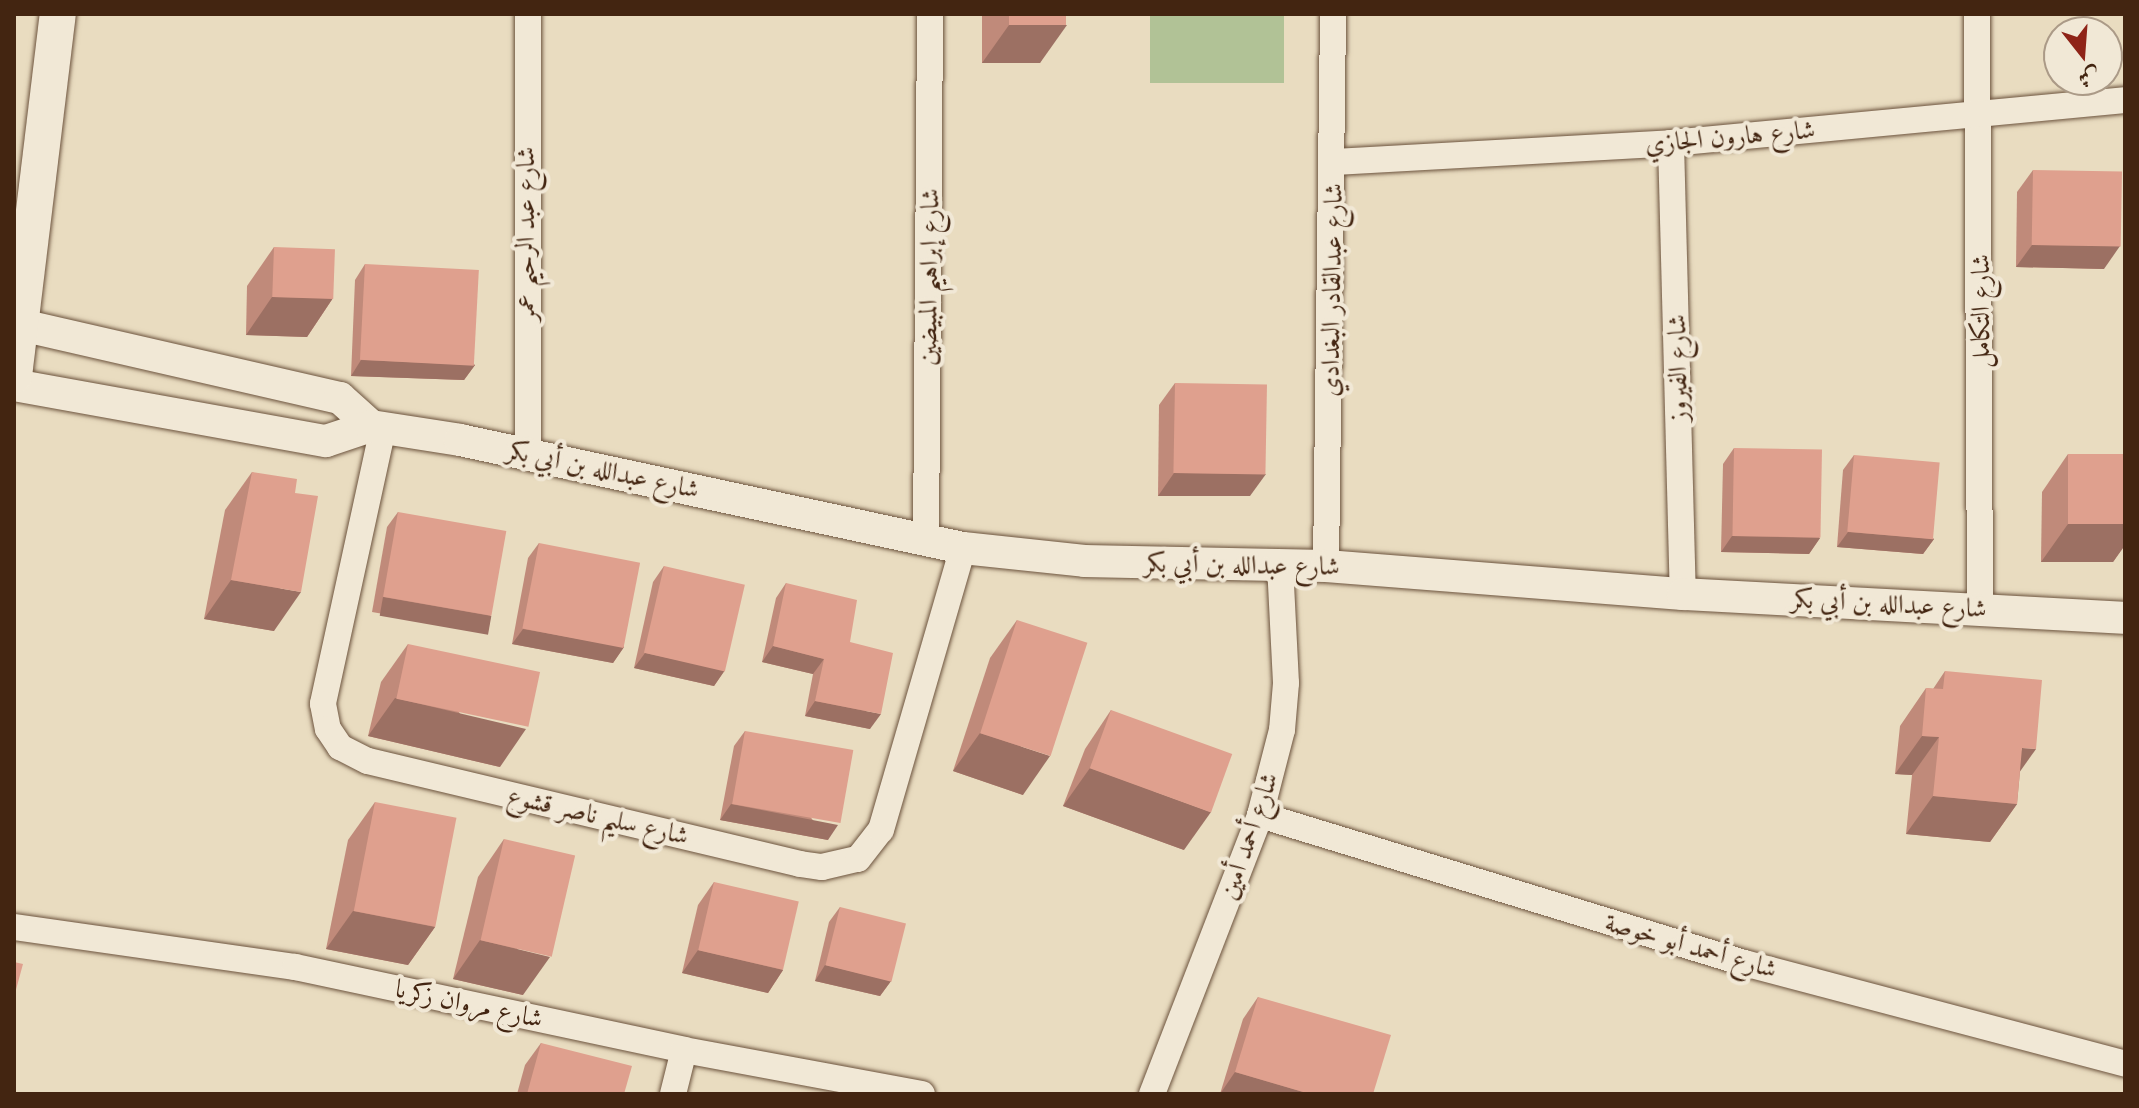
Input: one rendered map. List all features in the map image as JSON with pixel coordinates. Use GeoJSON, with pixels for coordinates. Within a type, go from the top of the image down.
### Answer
{"type":"FeatureCollection","features":[{"type":"Feature","properties":{"kind":"main road"},"geometry":{"type":"LineString","coordinates":[[14,376],[58,14]]}},
{"type":"Feature","properties":{"kind":"street","name":"شارع عبد الرحيم عمر"},"geometry":{"type":"LineString","coordinates":[[528,14],[528,454]]}},
{"type":"Feature","properties":{"kind":"street","name":"شارع إبراهيم المبيضين"},"geometry":{"type":"LineString","coordinates":[[926,540],[930,14]]}},
{"type":"Feature","properties":{"kind":"street","name":"شارع عبدالقادر البغدادي"},"geometry":{"type":"LineString","coordinates":[[1326,566],[1334,162],[1333,14]]}},
{"type":"Feature","properties":{"kind":"street","name":"شارع التكامل"},"geometry":{"type":"LineString","coordinates":[[1977,14],[1980,609]]}},
{"type":"Feature","properties":{"kind":"street","name":"شارع هارون الجازي"},"geometry":{"type":"LineString","coordinates":[[1334,162],[1671,143],[2125,100]]}},
{"type":"Feature","properties":{"kind":"street","name":"شارع الفيروز"},"geometry":{"type":"LineString","coordinates":[[1671,143],[1683,594]]}},
{"type":"Feature","properties":{"kind":"street"},"geometry":{"type":"LineString","coordinates":[[21,325],[340,398],[377,427]]}},
{"type":"Feature","properties":{"kind":"street","name":"شارع عبدالله بن أبي بكر"},"geometry":{"type":"LineString","coordinates":[[14,385],[326,441],[377,427],[528,454],[963,548],[1084,561],[1326,566],[1683,594],[2125,618]]}},
{"type":"Feature","properties":{"kind":"street","name":"شارع سليم ناصر قشوع"},"geometry":{"type":"LineString","coordinates":[[377,427],[323,704],[328,729],[340,747],[368,761],[800,864],[822,867],[858,859],[881,830],[963,548]]}},
{"type":"Feature","properties":{"kind":"street","name":"شارع أحمد أمين"},"geometry":{"type":"LineString","coordinates":[[1152,1094],[1260,815],[1285,697],[1280,566]]}},
{"type":"Feature","properties":{"kind":"street","name":"شارع أحمد أبو خوصة"},"geometry":{"type":"LineString","coordinates":[[1260,815],[1744,963],[2125,1064]]}},
{"type":"Feature","properties":{"kind":"street","name":"شارع مروان زكريا"},"geometry":{"type":"LineString","coordinates":[[14,927],[295,967],[684,1050],[922,1094]]}},
{"type":"Feature","properties":{"kind":"street"},"geometry":{"type":"LineString","coordinates":[[673,1094],[684,1050]]}},
{"type":"Feature","properties":{"kind":"green space"},"geometry":{"type":"Polygon","coordinates":[[[1150,14],[1284,14],[1284,83],[1150,83],[1150,14]]]}},
{"type":"Feature","properties":{"kind":"building"},"geometry":{"type":"Polygon","coordinates":[[[1009,14],[1066,14],[1066,25],[1009,25],[1009,14]]]}},
{"type":"Feature","properties":{"kind":"building"},"geometry":{"type":"Polygon","coordinates":[[[2033,170],[2122,172],[2121,247],[2032,245],[2033,170]]]}},
{"type":"Feature","properties":{"kind":"building"},"geometry":{"type":"Polygon","coordinates":[[[274,247],[335,249],[333,299],[272,297],[274,247]]]}},
{"type":"Feature","properties":{"kind":"building"},"geometry":{"type":"Polygon","coordinates":[[[365,264],[479,270],[474,366],[360,360],[365,264]]]}},
{"type":"Feature","properties":{"kind":"building"},"geometry":{"type":"Polygon","coordinates":[[[1175,383],[1267,385],[1265,475],[1173,473],[1175,383]]]}},
{"type":"Feature","properties":{"kind":"building"},"geometry":{"type":"Polygon","coordinates":[[[1734,448],[1822,450],[1820,538],[1732,536],[1734,448]]]}},
{"type":"Feature","properties":{"kind":"building"},"geometry":{"type":"Polygon","coordinates":[[[2068,454],[2125,454],[2125,524],[2068,524],[2068,454]]]}},
{"type":"Feature","properties":{"kind":"building"},"geometry":{"type":"Polygon","coordinates":[[[1854,455],[1940,462],[1933,539],[1847,532],[1854,455]]]}},
{"type":"Feature","properties":{"kind":"building"},"geometry":{"type":"Polygon","coordinates":[[[252,472],[297,479],[295,493],[318,496],[301,592],[231,580],[252,472]]]}},
{"type":"Feature","properties":{"kind":"building"},"geometry":{"type":"Polygon","coordinates":[[[398,512],[506,531],[491,616],[383,597],[398,512]]]}},
{"type":"Feature","properties":{"kind":"building"},"geometry":{"type":"Polygon","coordinates":[[[539,543],[640,563],[624,648],[522,628],[539,543]]]}},
{"type":"Feature","properties":{"kind":"building"},"geometry":{"type":"Polygon","coordinates":[[[664,566],[745,585],[725,671],[644,653],[664,566]]]}},
{"type":"Feature","properties":{"kind":"building"},"geometry":{"type":"Polygon","coordinates":[[[786,583],[857,600],[850,642],[893,653],[881,714],[815,701],[824,659],[773,646],[786,583]]]}},
{"type":"Feature","properties":{"kind":"building"},"geometry":{"type":"Polygon","coordinates":[[[1017,620],[1087,643],[1051,756],[980,733],[1017,620]]]}},
{"type":"Feature","properties":{"kind":"building"},"geometry":{"type":"Polygon","coordinates":[[[408,644],[540,672],[528,727],[396,699],[408,644]]]}},
{"type":"Feature","properties":{"kind":"building"},"geometry":{"type":"Polygon","coordinates":[[[1945,671],[2042,680],[2036,749],[2022,748],[2017,804],[1933,796],[1939,737],[1922,736],[1926,688],[1943,689],[1945,671]]]}},
{"type":"Feature","properties":{"kind":"building"},"geometry":{"type":"Polygon","coordinates":[[[1111,710],[1232,754],[1211,812],[1090,768],[1111,710]]]}},
{"type":"Feature","properties":{"kind":"building"},"geometry":{"type":"Polygon","coordinates":[[[745,731],[853,750],[840,823],[732,804],[745,731]]]}},
{"type":"Feature","properties":{"kind":"building"},"geometry":{"type":"Polygon","coordinates":[[[375,802],[456,818],[435,927],[354,911],[375,802]]]}},
{"type":"Feature","properties":{"kind":"building"},"geometry":{"type":"Polygon","coordinates":[[[504,839],[575,855],[552,957],[481,940],[504,839]]]}},
{"type":"Feature","properties":{"kind":"building"},"geometry":{"type":"Polygon","coordinates":[[[714,882],[799,902],[783,970],[698,950],[714,882]]]}},
{"type":"Feature","properties":{"kind":"building"},"geometry":{"type":"Polygon","coordinates":[[[840,907],[906,923],[891,982],[825,965],[840,907]]]}},
{"type":"Feature","properties":{"kind":"building"},"geometry":{"type":"Polygon","coordinates":[[[14,962],[23,964],[14,997],[14,962]]]}},
{"type":"Feature","properties":{"kind":"building"},"geometry":{"type":"Polygon","coordinates":[[[1258,997],[1391,1035],[1373,1094],[1310,1094],[1235,1072],[1258,997]]]}},
{"type":"Feature","properties":{"kind":"building"},"geometry":{"type":"Polygon","coordinates":[[[541,1043],[632,1066],[624,1094],[527,1094],[541,1043]]]}}]}
